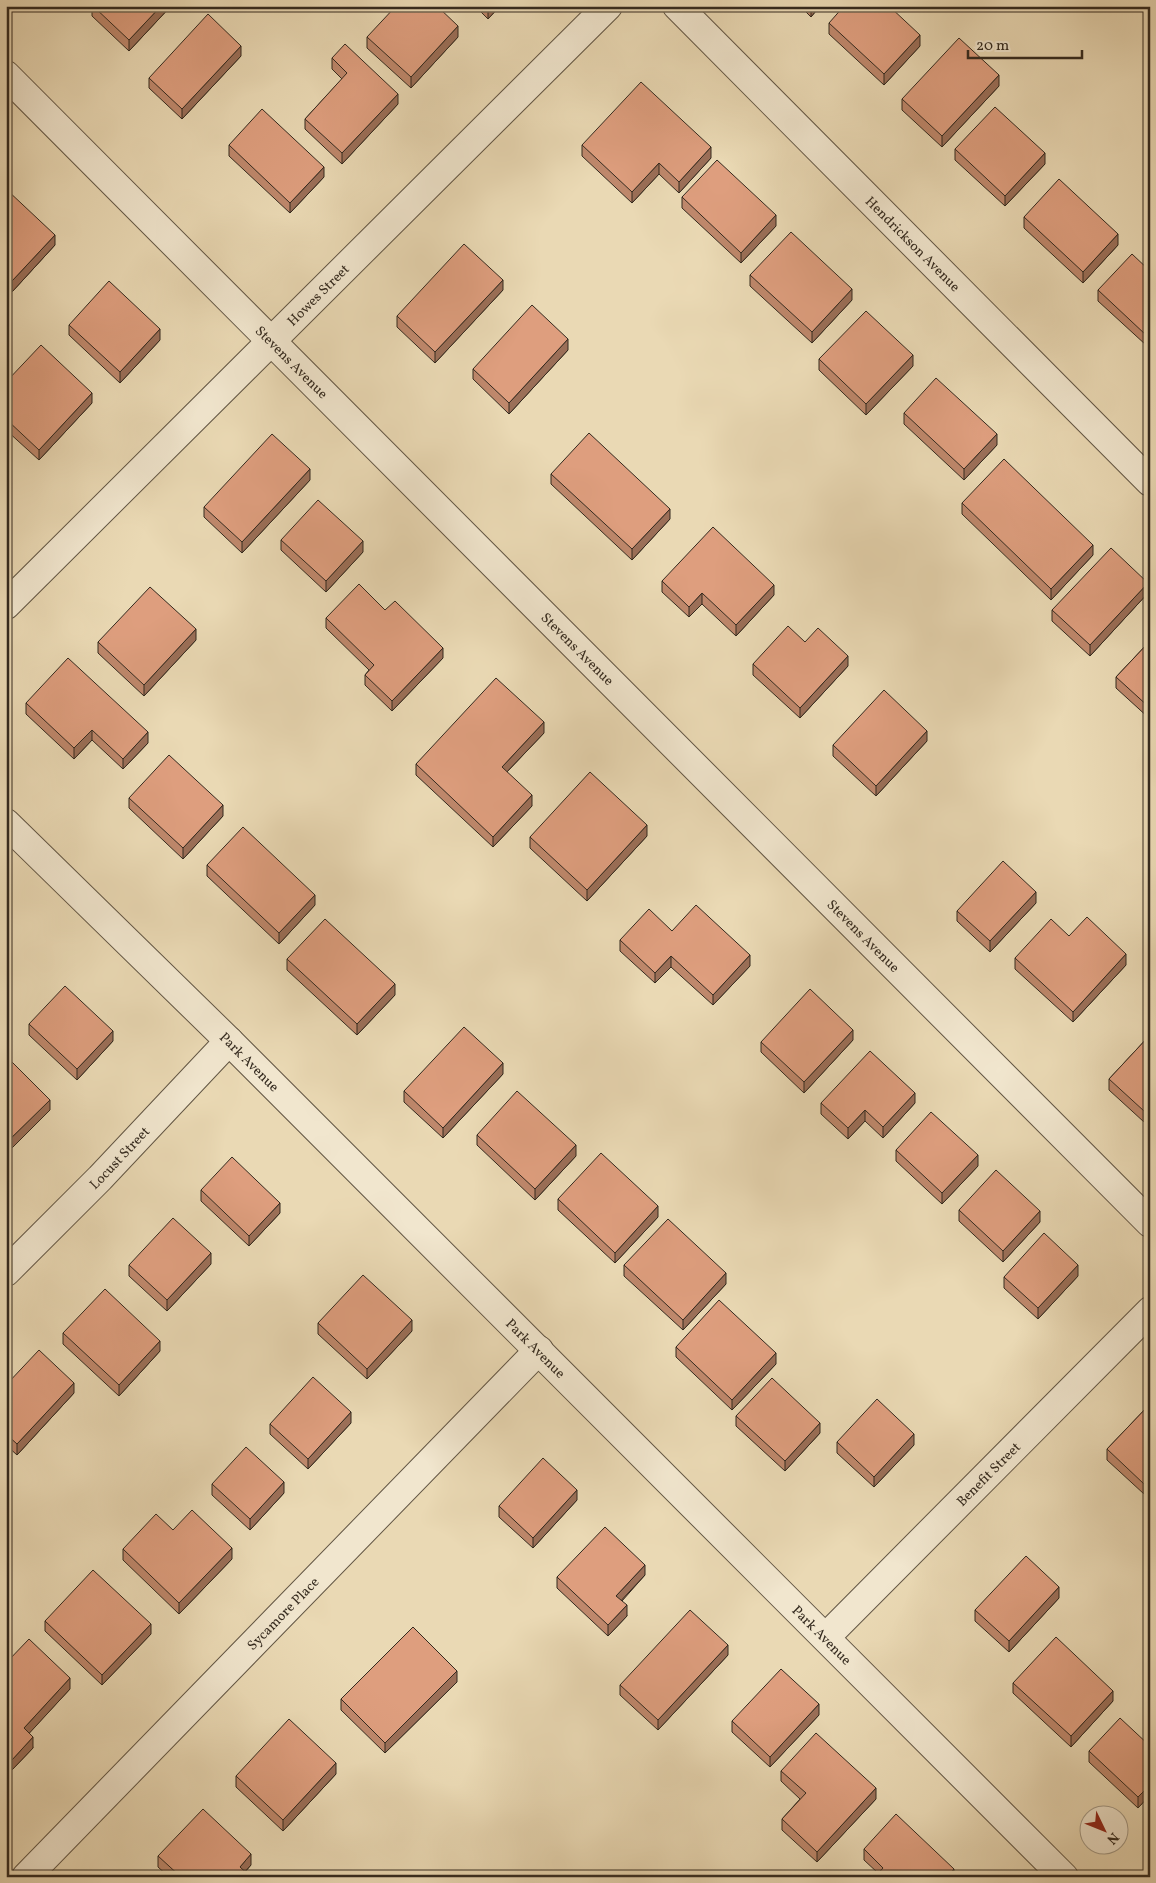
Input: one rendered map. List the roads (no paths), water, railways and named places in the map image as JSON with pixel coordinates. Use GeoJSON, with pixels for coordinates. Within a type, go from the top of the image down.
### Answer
{"type":"FeatureCollection","features":[{"type":"Feature","properties":{"kind":"street","name":"Howes Street"},"geometry":{"type":"LineString","coordinates":[[6,605],[608,6]]}},
{"type":"Feature","properties":{"kind":"street","name":"Hendrickson Avenue"},"geometry":{"type":"LineString","coordinates":[[677,6],[1150,482]]}},
{"type":"Feature","properties":{"kind":"street","name":"Stevens Avenue"},"geometry":{"type":"LineString","coordinates":[[6,75],[1150,1223]]}},
{"type":"Feature","properties":{"kind":"street","name":"Park Avenue"},"geometry":{"type":"LineString","coordinates":[[6,822],[539,1350],[1064,1877]]}},
{"type":"Feature","properties":{"kind":"street","name":"Locust Street"},"geometry":{"type":"LineString","coordinates":[[6,1272],[100,1178],[229,1041]]}},
{"type":"Feature","properties":{"kind":"street","name":"Benefit Street"},"geometry":{"type":"LineString","coordinates":[[826,1637],[1150,1311]]}},
{"type":"Feature","properties":{"kind":"street","name":"Sycamore Place"},"geometry":{"type":"LineString","coordinates":[[28,1876],[539,1350]]}}]}
